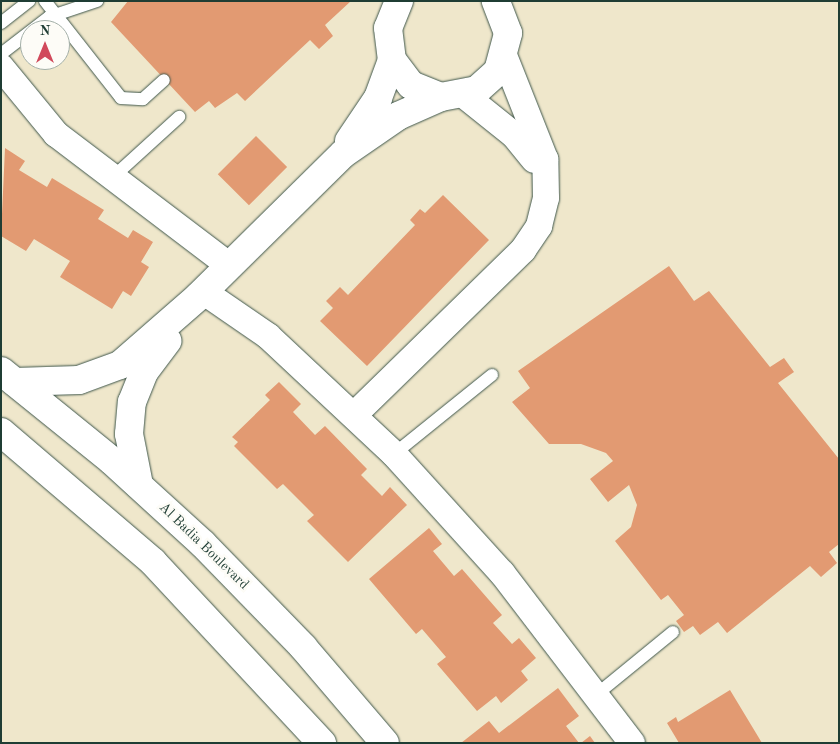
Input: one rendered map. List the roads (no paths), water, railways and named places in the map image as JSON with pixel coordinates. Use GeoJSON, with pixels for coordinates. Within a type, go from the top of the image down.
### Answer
{"type":"FeatureCollection","features":[{"type":"Feature","properties":{"kind":"street"},"geometry":{"type":"LineString","coordinates":[[343,154],[378,98],[392,60],[388,28],[399,1]]}},
{"type":"Feature","properties":{"kind":"street"},"geometry":{"type":"LineString","coordinates":[[8,376],[65,382],[108,371],[134,354],[201,294],[343,154],[398,116],[489,82],[505,58],[508,33],[496,1]]}},
{"type":"Feature","properties":{"kind":"street"},"geometry":{"type":"LineString","coordinates":[[355,414],[523,250],[544,212],[545,171],[543,154],[505,58]]}},
{"type":"Feature","properties":{"kind":"street"},"geometry":{"type":"LineString","coordinates":[[392,60],[411,86],[453,96],[514,135],[545,171]]}},
{"type":"Feature","properties":{"kind":"street"},"geometry":{"type":"LineString","coordinates":[[1,67],[40,119],[112,178],[230,266]]}},
{"type":"Feature","properties":{"kind":"street"},"geometry":{"type":"LineString","coordinates":[[201,294],[258,328],[355,414],[394,454],[502,573],[597,694],[632,743]]}},
{"type":"Feature","properties":{"kind":"street"},"geometry":{"type":"LineString","coordinates":[[139,485],[129,434],[137,386],[155,354],[194,311],[201,294]]}},
{"type":"Feature","properties":{"kind":"street","name":"Al Badia Boulevard"},"geometry":{"type":"LineString","coordinates":[[8,376],[139,485],[254,594],[385,743]]}},
{"type":"Feature","properties":{"kind":"street"},"geometry":{"type":"LineString","coordinates":[[1,432],[153,562],[322,743]]}},
{"type":"Feature","properties":{"kind":"lane"},"geometry":{"type":"LineString","coordinates":[[1,23],[29,1]]}},
{"type":"Feature","properties":{"kind":"lane"},"geometry":{"type":"LineString","coordinates":[[45,1],[121,98],[142,99],[164,80]]}},
{"type":"Feature","properties":{"kind":"lane"},"geometry":{"type":"LineString","coordinates":[[1,54],[56,13],[98,1]]}},
{"type":"Feature","properties":{"kind":"lane"},"geometry":{"type":"LineString","coordinates":[[112,178],[179,117]]}},
{"type":"Feature","properties":{"kind":"lane"},"geometry":{"type":"LineString","coordinates":[[394,454],[492,375]]}},
{"type":"Feature","properties":{"kind":"lane"},"geometry":{"type":"LineString","coordinates":[[597,694],[673,632]]}}]}
